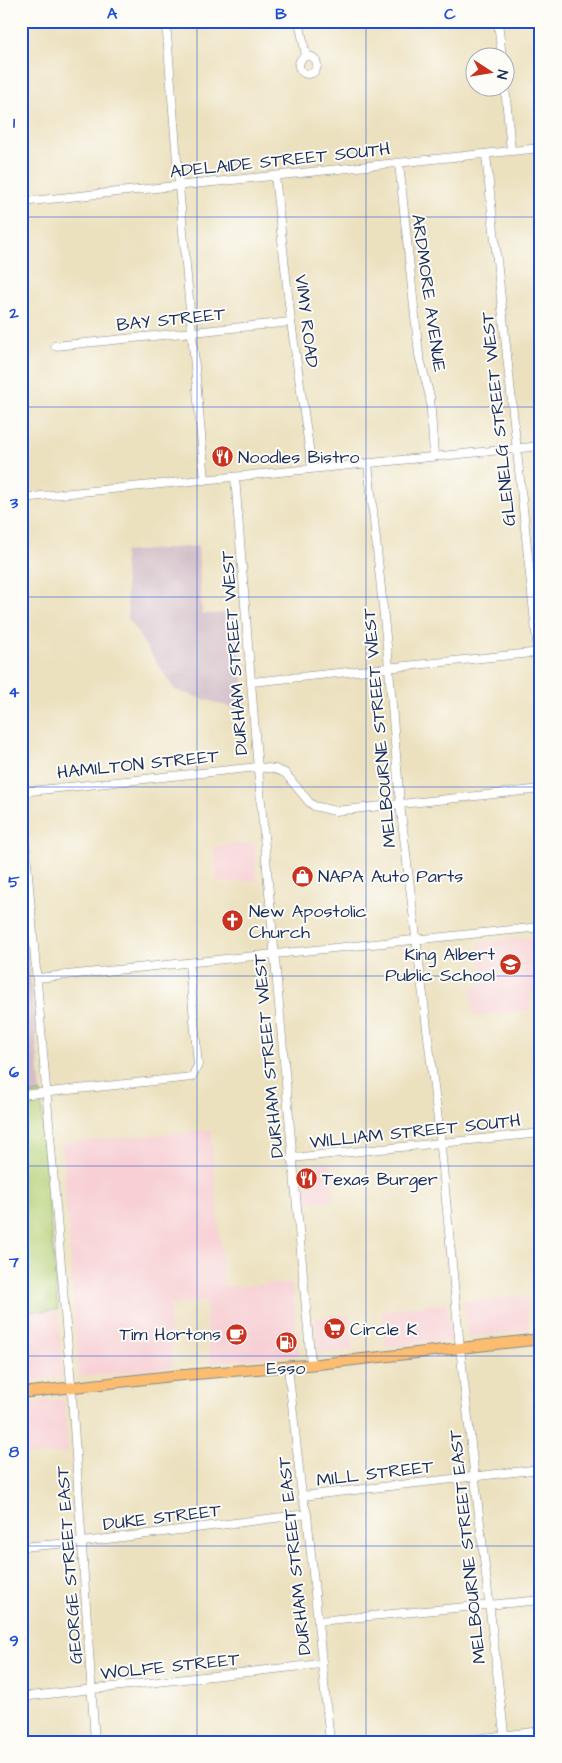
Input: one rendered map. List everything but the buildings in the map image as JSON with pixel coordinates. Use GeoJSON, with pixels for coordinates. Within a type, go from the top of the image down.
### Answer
{"type":"FeatureCollection","features":[{"type":"Feature","properties":{"kind":"main road"},"geometry":{"type":"LineString","coordinates":[[21,1393],[288,1367],[541,1339]]}},
{"type":"Feature","properties":{"kind":"street"},"geometry":{"type":"LineString","coordinates":[[166,21],[205,480]]}},
{"type":"Feature","properties":{"kind":"street"},"geometry":{"type":"LineString","coordinates":[[299,21],[306,56]]}},
{"type":"Feature","properties":{"kind":"street"},"geometry":{"type":"LineString","coordinates":[[498,21],[501,48]]}},
{"type":"Feature","properties":{"kind":"street"},"geometry":{"type":"LineString","coordinates":[[506,98],[511,151]]}},
{"type":"Feature","properties":{"kind":"street","name":"ADELAIDE STREET SOUTH"},"geometry":{"type":"LineString","coordinates":[[21,202],[541,148]]}},
{"type":"Feature","properties":{"kind":"street","name":"GLENELG STREET WEST"},"geometry":{"type":"LineString","coordinates":[[486,155],[516,449],[540,652],[541,680]]}},
{"type":"Feature","properties":{"kind":"street","name":"ARDMORE AVENUE"},"geometry":{"type":"LineString","coordinates":[[399,163],[418,355],[430,397],[434,455]]}},
{"type":"Feature","properties":{"kind":"street","name":"VIMY ROAD"},"geometry":{"type":"LineString","coordinates":[[275,176],[291,322],[312,468]]}},
{"type":"Feature","properties":{"kind":"street","name":"BAY STREET"},"geometry":{"type":"LineString","coordinates":[[54,346],[291,322]]}},
{"type":"Feature","properties":{"kind":"street"},"geometry":{"type":"LineString","coordinates":[[21,498],[434,455],[541,446]]}},
{"type":"Feature","properties":{"kind":"street","name":"MELBOURNE STREET WEST"},"geometry":{"type":"LineString","coordinates":[[368,463],[389,668],[400,804],[440,1144],[460,1348]]}},
{"type":"Feature","properties":{"kind":"street","name":"DURHAM STREET WEST"},"geometry":{"type":"LineString","coordinates":[[235,477],[291,1158],[310,1364]]}},
{"type":"Feature","properties":{"kind":"street"},"geometry":{"type":"LineString","coordinates":[[252,682],[540,652]]}},
{"type":"Feature","properties":{"kind":"street","name":"HAMILTON STREET"},"geometry":{"type":"LineString","coordinates":[[21,792],[258,767],[275,769],[285,773],[309,802],[320,808],[335,811],[541,789]]}},
{"type":"Feature","properties":{"kind":"street","name":"GEORGE STREET EAST"},"geometry":{"type":"LineString","coordinates":[[21,792],[72,1387],[95,1742]]}},
{"type":"Feature","properties":{"kind":"street"},"geometry":{"type":"LineString","coordinates":[[37,978],[541,927]]}},
{"type":"Feature","properties":{"kind":"street"},"geometry":{"type":"LineString","coordinates":[[21,1095],[192,1077],[198,1065],[189,963]]}},
{"type":"Feature","properties":{"kind":"street","name":"WILLIAM STREET SOUTH"},"geometry":{"type":"LineString","coordinates":[[291,1158],[541,1133]]}},
{"type":"Feature","properties":{"kind":"street","name":"MELBOURNE STREET EAST"},"geometry":{"type":"LineString","coordinates":[[460,1348],[504,1739]]}},
{"type":"Feature","properties":{"kind":"street","name":"DURHAM STREET EAST"},"geometry":{"type":"LineString","coordinates":[[288,1367],[302,1496],[307,1514],[330,1742]]}},
{"type":"Feature","properties":{"kind":"street","name":"MILL STREET"},"geometry":{"type":"LineString","coordinates":[[302,1496],[541,1470]]}},
{"type":"Feature","properties":{"kind":"street","name":"DUKE STREET"},"geometry":{"type":"LineString","coordinates":[[21,1547],[82,1542],[307,1514]]}},
{"type":"Feature","properties":{"kind":"street"},"geometry":{"type":"LineString","coordinates":[[318,1621],[541,1600]]}},
{"type":"Feature","properties":{"kind":"street","name":"WOLFE STREET"},"geometry":{"type":"LineString","coordinates":[[21,1697],[322,1664]]}},
{"type":"Feature","properties":{"kind":"street"},"geometry":{"type":"LineString","coordinates":[[450,1742],[504,1739],[541,1731]]}},
{"type":"Feature","properties":{"kind":"shaded area"},"geometry":{"type":"Polygon","coordinates":[[[21,21],[29,21],[31,34],[21,35],[21,21]]]}},
{"type":"Feature","properties":{"kind":"shaded area"},"geometry":{"type":"Polygon","coordinates":[[[198,546],[202,614],[238,613],[245,712],[175,690],[128,619],[124,552],[198,546]]]}},
{"type":"Feature","properties":{"kind":"shaded area"},"geometry":{"type":"Polygon","coordinates":[[[255,843],[257,880],[217,883],[214,846],[255,843]]]}},
{"type":"Feature","properties":{"kind":"shaded area"},"geometry":{"type":"Polygon","coordinates":[[[21,878],[41,1093],[21,1095],[21,878]]]}},
{"type":"Feature","properties":{"kind":"shaded area","name":"King Albert Public School"},"geometry":{"type":"Polygon","coordinates":[[[541,936],[541,993],[530,994],[531,1010],[474,1016],[471,987],[483,985],[479,943],[541,936]]]}},
{"type":"Feature","properties":{"kind":"shaded area"},"geometry":{"type":"Polygon","coordinates":[[[211,1130],[224,1287],[292,1283],[299,1355],[210,1363],[205,1300],[169,1305],[173,1367],[79,1377],[62,1143],[211,1130]]]}},
{"type":"Feature","properties":{"kind":"shaded area"},"geometry":{"type":"Polygon","coordinates":[[[331,1163],[333,1200],[305,1202],[302,1166],[331,1163]]]}},
{"type":"Feature","properties":{"kind":"shaded area"},"geometry":{"type":"Polygon","coordinates":[[[527,1296],[529,1331],[468,1337],[463,1301],[527,1296]]]}},
{"type":"Feature","properties":{"kind":"shaded area"},"geometry":{"type":"Polygon","coordinates":[[[446,1303],[452,1340],[385,1347],[382,1310],[446,1303]]]}},
{"type":"Feature","properties":{"kind":"shaded area"},"geometry":{"type":"Polygon","coordinates":[[[58,1310],[63,1377],[21,1382],[21,1312],[58,1310]]]}},
{"type":"Feature","properties":{"kind":"shaded area"},"geometry":{"type":"Polygon","coordinates":[[[349,1314],[353,1350],[319,1353],[315,1318],[349,1314]]]}},
{"type":"Feature","properties":{"kind":"shaded area"},"geometry":{"type":"Polygon","coordinates":[[[64,1399],[68,1453],[21,1456],[21,1403],[64,1399]]]}},
{"type":"Feature","properties":{"kind":"green space"},"geometry":{"type":"Polygon","coordinates":[[[41,1093],[58,1310],[21,1312],[21,1095],[41,1093]]]}},
{"type":"Feature","properties":{"kind":"place","name":"Noodles Bistro"},"geometry":{"type":"Point","coordinates":[222,457]}},
{"type":"Feature","properties":{"kind":"place","name":"NAPA Auto Parts"},"geometry":{"type":"Point","coordinates":[302,876]}},
{"type":"Feature","properties":{"kind":"place","name":"New Apostolic Church"},"geometry":{"type":"Point","coordinates":[233,921]}},
{"type":"Feature","properties":{"kind":"place","name":"King Albert Public School"},"geometry":{"type":"Point","coordinates":[511,964]}},
{"type":"Feature","properties":{"kind":"place","name":"Texas Burger"},"geometry":{"type":"Point","coordinates":[306,1179]}},
{"type":"Feature","properties":{"kind":"place","name":"Circle K"},"geometry":{"type":"Point","coordinates":[334,1329]}},
{"type":"Feature","properties":{"kind":"place","name":"Tim Hortons"},"geometry":{"type":"Point","coordinates":[237,1334]}},
{"type":"Feature","properties":{"kind":"place","name":"Esso"},"geometry":{"type":"Point","coordinates":[286,1343]}}]}
